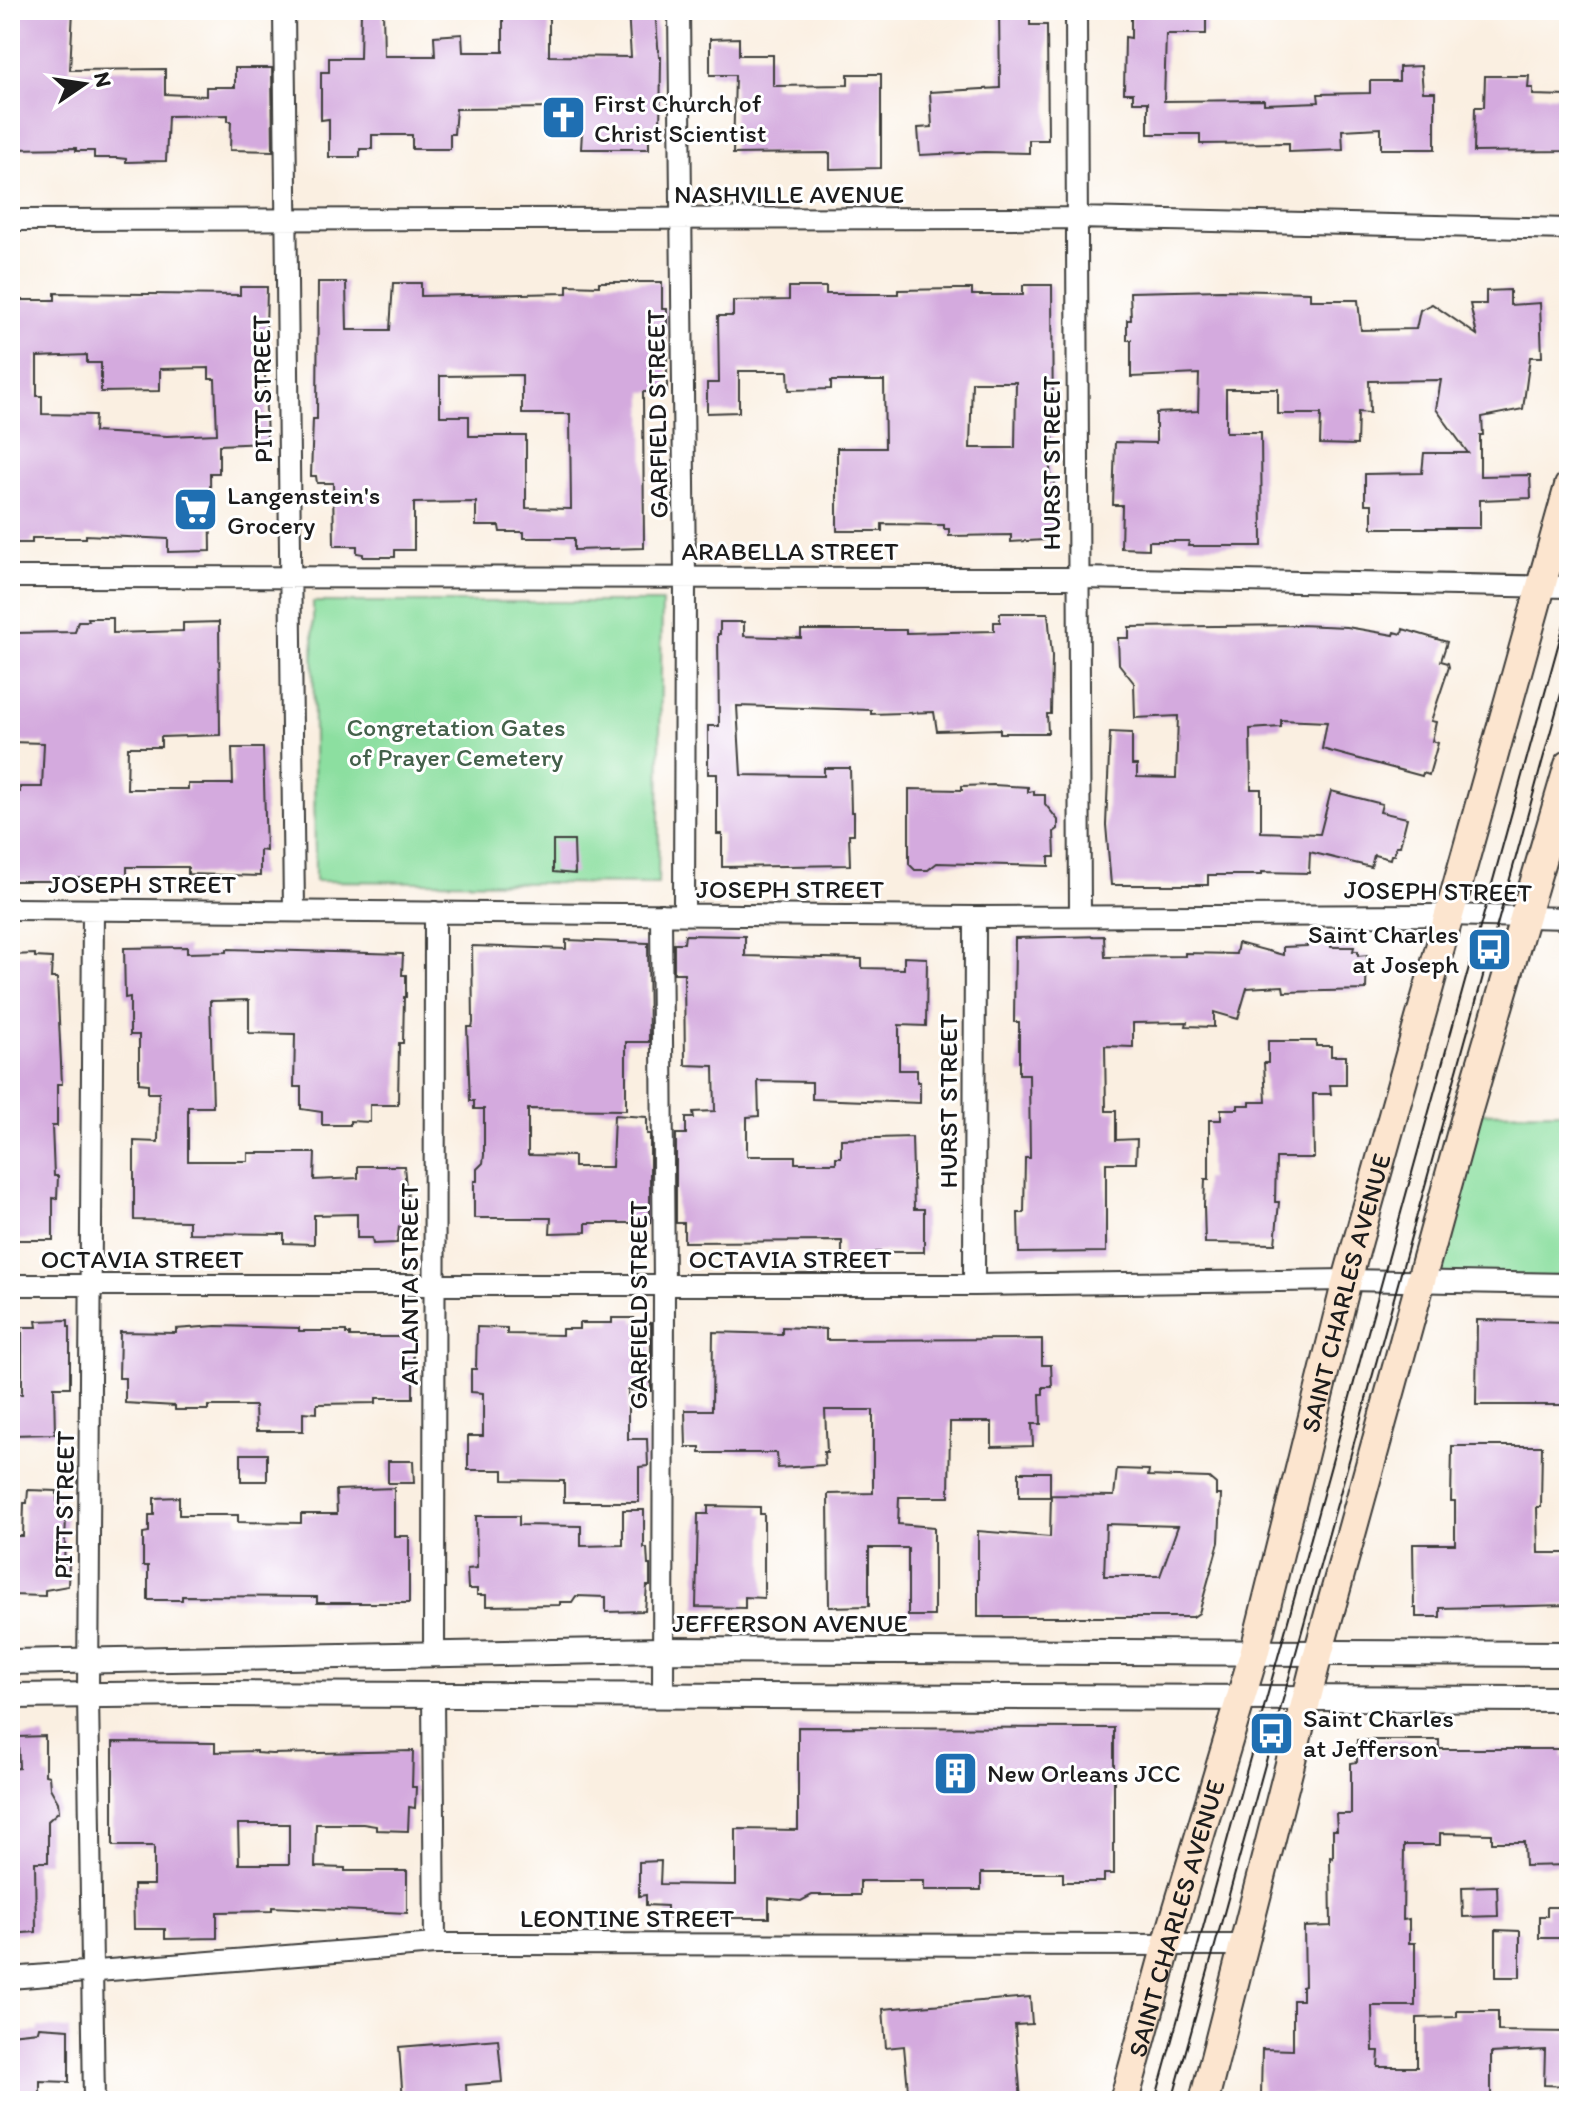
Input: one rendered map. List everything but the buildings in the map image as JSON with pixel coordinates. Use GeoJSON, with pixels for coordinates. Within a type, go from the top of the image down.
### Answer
{"type":"FeatureCollection","features":[{"type":"Feature","properties":{"kind":"main road","name":"SAINT CHARLES AVENUE"},"geometry":{"type":"LineString","coordinates":[[1124,2101],[1254,1654],[1347,1280],[1569,486]]}},
{"type":"Feature","properties":{"kind":"main road"},"geometry":{"type":"LineString","coordinates":[[1204,2101],[1318,1654],[1467,1113],[1569,765]]}},
{"type":"Feature","properties":{"kind":"street","name":"PITT STREET"},"geometry":{"type":"LineString","coordinates":[[284,10],[294,911]]}},
{"type":"Feature","properties":{"kind":"street","name":"GARFIELD STREET"},"geometry":{"type":"LineString","coordinates":[[679,10],[685,577],[684,914]]}},
{"type":"Feature","properties":{"kind":"street","name":"HURST STREET"},"geometry":{"type":"LineString","coordinates":[[1076,10],[1080,915]]}},
{"type":"Feature","properties":{"kind":"street","name":"NASHVILLE AVENUE"},"geometry":{"type":"LineString","coordinates":[[10,220],[1077,218],[1569,229]]}},
{"type":"Feature","properties":{"kind":"street","name":"ARABELLA STREET"},"geometry":{"type":"LineString","coordinates":[[10,577],[1078,578],[1569,587]]}},
{"type":"Feature","properties":{"kind":"street","name":"JOSEPH STREET"},"geometry":{"type":"LineString","coordinates":[[10,909],[975,917],[1447,915],[1569,918]]}},
{"type":"Feature","properties":{"kind":"street","name":"PITT STREET"},"geometry":{"type":"LineString","coordinates":[[93,910],[88,1695],[94,2101]]}},
{"type":"Feature","properties":{"kind":"street","name":"ATLANTA STREET"},"geometry":{"type":"LineString","coordinates":[[434,1655],[435,912]]}},
{"type":"Feature","properties":{"kind":"street","name":"GARFIELD STREET"},"geometry":{"type":"LineString","coordinates":[[661,914],[663,1696]]}},
{"type":"Feature","properties":{"kind":"street","name":"HURST STREET"},"geometry":{"type":"LineString","coordinates":[[974,1285],[975,917]]}},
{"type":"Feature","properties":{"kind":"street","name":"OCTAVIA STREET"},"geometry":{"type":"LineString","coordinates":[[10,1285],[974,1285],[1347,1280],[1569,1284]]}},
{"type":"Feature","properties":{"kind":"street","name":"JEFFERSON AVENUE"},"geometry":{"type":"LineString","coordinates":[[10,1662],[663,1650],[1569,1654]]}},
{"type":"Feature","properties":{"kind":"street"},"geometry":{"type":"LineString","coordinates":[[434,1655],[435,1944]]}},
{"type":"Feature","properties":{"kind":"street"},"geometry":{"type":"LineString","coordinates":[[10,1696],[1569,1699]]}},
{"type":"Feature","properties":{"kind":"street","name":"LEONTINE STREET"},"geometry":{"type":"LineString","coordinates":[[10,1978],[435,1944],[1244,1945]]}},
{"type":"Feature","properties":{"kind":"green space","name":"Congretation Gates of Prayer Cemetery"},"geometry":{"type":"Polygon","coordinates":[[[313,602],[662,602],[658,884],[315,881],[313,602]]]}},
{"type":"Feature","properties":{"kind":"green space"},"geometry":{"type":"Polygon","coordinates":[[[1569,1112],[1569,1284],[1422,1283],[1467,1113],[1569,1112]]]}},
{"type":"Feature","properties":{"kind":"tram line"},"geometry":{"type":"LineString","coordinates":[[1155,2101],[1569,606]]}},
{"type":"Feature","properties":{"kind":"tram line"},"geometry":{"type":"LineString","coordinates":[[1172,2101],[1569,665]]}},
{"type":"Feature","properties":{"kind":"place","name":"First Church of Christ Scientist"},"geometry":{"type":"Point","coordinates":[563,118]}},
{"type":"Feature","properties":{"kind":"place","name":"Langenstein's Grocery"},"geometry":{"type":"Point","coordinates":[196,510]}},
{"type":"Feature","properties":{"kind":"place","name":"Saint Charles at Joseph"},"geometry":{"type":"Point","coordinates":[1490,949]}},
{"type":"Feature","properties":{"kind":"place","name":"Saint Charles at Jefferson"},"geometry":{"type":"Point","coordinates":[1272,1733]}},
{"type":"Feature","properties":{"kind":"place","name":"New Orleans JCC"},"geometry":{"type":"Point","coordinates":[956,1773]}}]}
